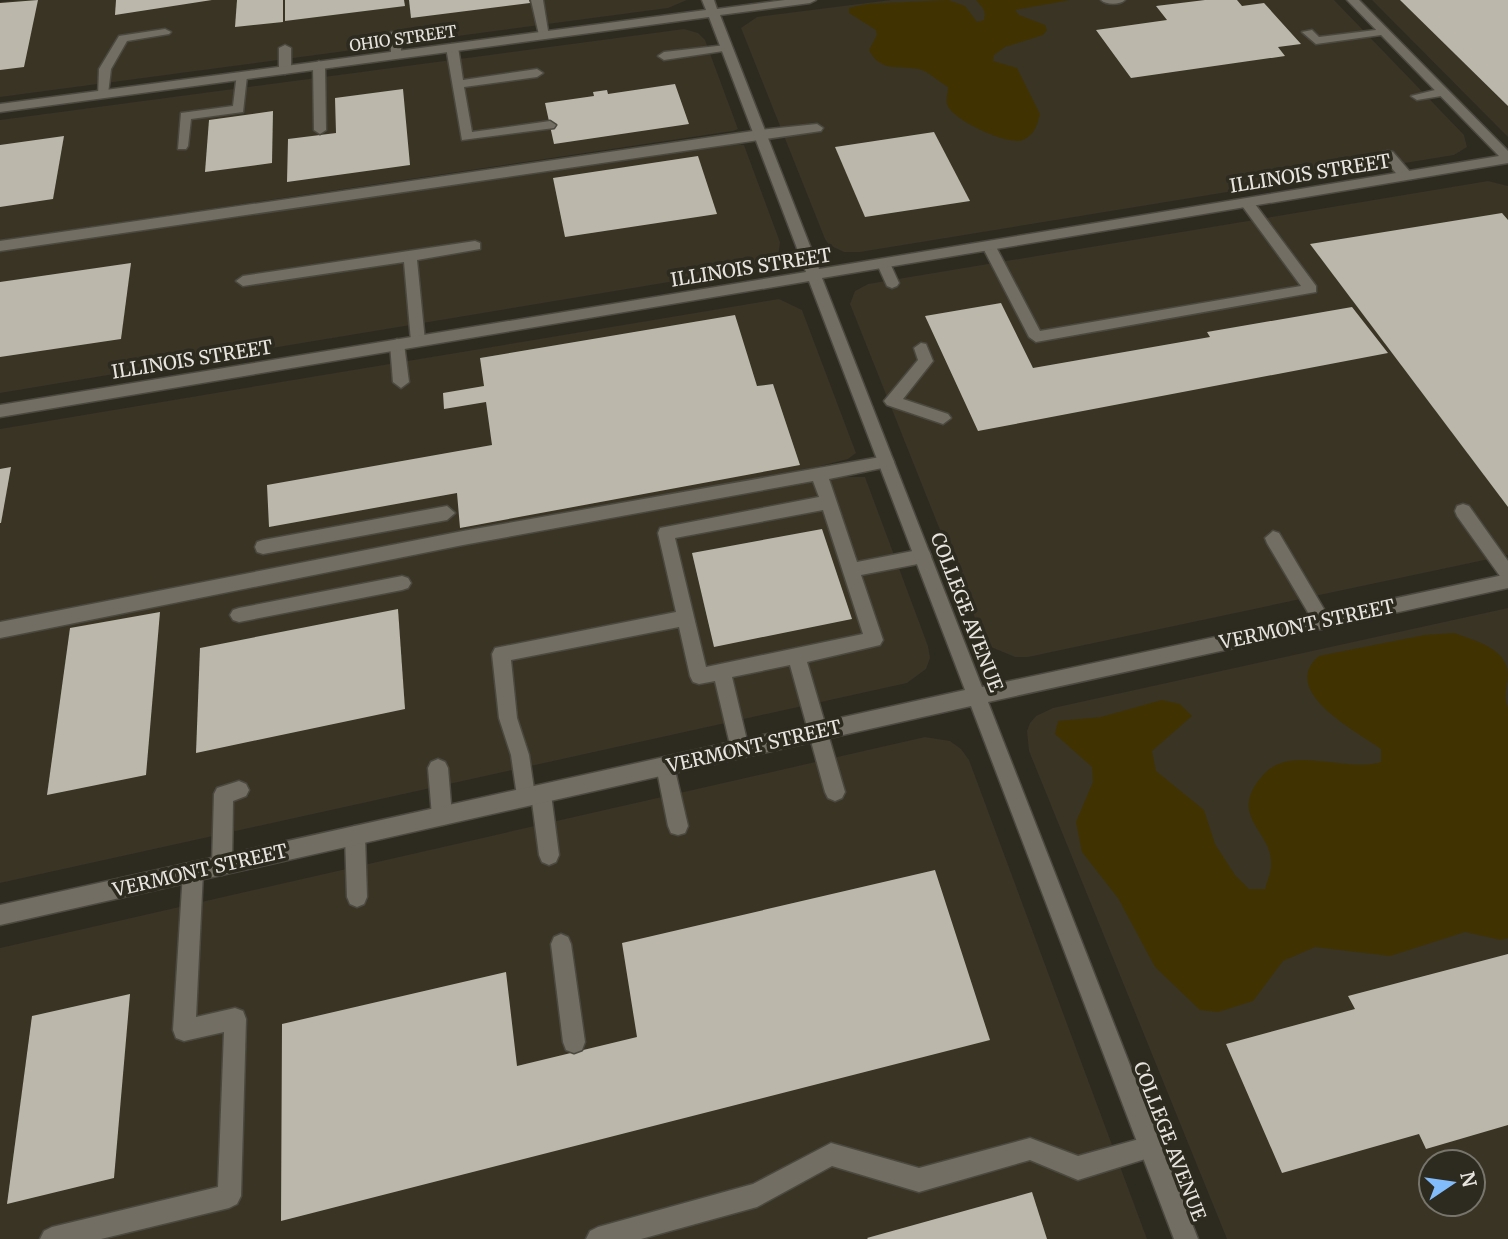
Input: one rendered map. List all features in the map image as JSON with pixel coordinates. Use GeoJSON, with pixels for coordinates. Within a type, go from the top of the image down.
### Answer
{"type":"FeatureCollection","features":[{"type":"Feature","properties":{"kind":"street"},"geometry":{"type":"LineString","coordinates":[[537,0],[545,35]]}},
{"type":"Feature","properties":{"kind":"street","name":"OHIO STREET"},"geometry":{"type":"LineString","coordinates":[[0,108],[545,35],[711,6],[810,0]]}},
{"type":"Feature","properties":{"kind":"street"},"geometry":{"type":"LineString","coordinates":[[1107,0],[1119,0]]}},
{"type":"Feature","properties":{"kind":"street"},"geometry":{"type":"LineString","coordinates":[[1353,0],[1508,159]]}},
{"type":"Feature","properties":{"kind":"street","name":"COLLEGE AVENUE"},"geometry":{"type":"LineString","coordinates":[[711,6],[1186,1239]]}},
{"type":"Feature","properties":{"kind":"street"},"geometry":{"type":"LineString","coordinates":[[102,94],[105,69],[123,37],[165,32]]}},
{"type":"Feature","properties":{"kind":"street"},"geometry":{"type":"LineString","coordinates":[[1308,32],[1316,41],[1384,32]]}},
{"type":"Feature","properties":{"kind":"street"},"geometry":{"type":"LineString","coordinates":[[395,34],[397,55]]}},
{"type":"Feature","properties":{"kind":"street"},"geometry":{"type":"LineString","coordinates":[[452,47],[466,137],[550,125]]}},
{"type":"Feature","properties":{"kind":"street"},"geometry":{"type":"LineString","coordinates":[[285,48],[285,70]]}},
{"type":"Feature","properties":{"kind":"street"},"geometry":{"type":"LineString","coordinates":[[664,56],[726,48]]}},
{"type":"Feature","properties":{"kind":"street"},"geometry":{"type":"LineString","coordinates":[[319,65],[320,130]]}},
{"type":"Feature","properties":{"kind":"street"},"geometry":{"type":"LineString","coordinates":[[458,84],[537,74]]}},
{"type":"Feature","properties":{"kind":"street"},"geometry":{"type":"LineString","coordinates":[[182,146],[185,116],[239,109],[241,76]]}},
{"type":"Feature","properties":{"kind":"street"},"geometry":{"type":"LineString","coordinates":[[1417,96],[1443,92]]}},
{"type":"Feature","properties":{"kind":"street"},"geometry":{"type":"LineString","coordinates":[[5,245],[817,128]]}},
{"type":"Feature","properties":{"kind":"street"},"geometry":{"type":"LineString","coordinates":[[1388,156],[1406,176]]}},
{"type":"Feature","properties":{"kind":"street","name":"ILLINOIS STREET"},"geometry":{"type":"LineString","coordinates":[[0,411],[1508,159]]}},
{"type":"Feature","properties":{"kind":"street"},"geometry":{"type":"LineString","coordinates":[[989,246],[1037,337],[1311,289],[1247,203]]}},
{"type":"Feature","properties":{"kind":"street"},"geometry":{"type":"LineString","coordinates":[[5,245],[14,228]]}},
{"type":"Feature","properties":{"kind":"street"},"geometry":{"type":"LineString","coordinates":[[243,281],[475,246]]}},
{"type":"Feature","properties":{"kind":"street"},"geometry":{"type":"LineString","coordinates":[[410,256],[418,341]]}},
{"type":"Feature","properties":{"kind":"street"},"geometry":{"type":"LineString","coordinates":[[884,264],[892,283]]}},
{"type":"Feature","properties":{"kind":"street"},"geometry":{"type":"LineString","coordinates":[[397,344],[401,382]]}},
{"type":"Feature","properties":{"kind":"street"},"geometry":{"type":"LineString","coordinates":[[892,401],[926,361],[921,348]]}},
{"type":"Feature","properties":{"kind":"street"},"geometry":{"type":"LineString","coordinates":[[864,406],[892,401],[943,418]]}},
{"type":"Feature","properties":{"kind":"street"},"geometry":{"type":"LineString","coordinates":[[0,630],[297,570],[886,461]]}},
{"type":"Feature","properties":{"kind":"street"},"geometry":{"type":"LineString","coordinates":[[819,474],[874,640],[699,676],[666,533],[828,502]]}},
{"type":"Feature","properties":{"kind":"street"},"geometry":{"type":"LineString","coordinates":[[1463,511],[1508,574]]}},
{"type":"Feature","properties":{"kind":"street"},"geometry":{"type":"LineString","coordinates":[[263,547],[447,513]]}},
{"type":"Feature","properties":{"kind":"street"},"geometry":{"type":"LineString","coordinates":[[1273,538],[1322,621]]}},
{"type":"Feature","properties":{"kind":"street"},"geometry":{"type":"LineString","coordinates":[[297,541],[297,570]]}},
{"type":"Feature","properties":{"kind":"street"},"geometry":{"type":"LineString","coordinates":[[851,570],[923,556]]}},
{"type":"Feature","properties":{"kind":"street","name":"VERMONT STREET"},"geometry":{"type":"LineString","coordinates":[[0,915],[976,696],[1508,581]]}},
{"type":"Feature","properties":{"kind":"street"},"geometry":{"type":"LineString","coordinates":[[239,615],[402,583]]}},
{"type":"Feature","properties":{"kind":"street"},"geometry":{"type":"LineString","coordinates":[[549,855],[508,718],[501,654],[685,618]]}},
{"type":"Feature","properties":{"kind":"street"},"geometry":{"type":"LineString","coordinates":[[796,656],[835,792]]}},
{"type":"Feature","properties":{"kind":"street"},"geometry":{"type":"LineString","coordinates":[[722,671],[740,749]]}},
{"type":"Feature","properties":{"kind":"street"},"geometry":{"type":"LineString","coordinates":[[665,766],[677,826]]}},
{"type":"Feature","properties":{"kind":"street"},"geometry":{"type":"LineString","coordinates":[[438,768],[443,816]]}},
{"type":"Feature","properties":{"kind":"street"},"geometry":{"type":"LineString","coordinates":[[222,865],[224,794],[239,790]]}},
{"type":"Feature","properties":{"kind":"street"},"geometry":{"type":"LineString","coordinates":[[355,836],[357,897]]}},
{"type":"Feature","properties":{"kind":"street"},"geometry":{"type":"LineString","coordinates":[[52,1239],[229,1196],[235,1019],[184,1030],[193,872]]}},
{"type":"Feature","properties":{"kind":"street"},"geometry":{"type":"LineString","coordinates":[[561,944],[574,1042]]}},
{"type":"Feature","properties":{"kind":"street"},"geometry":{"type":"LineString","coordinates":[[598,1239],[757,1195],[831,1154],[919,1180],[1030,1149],[1078,1168],[1150,1147]]}},
{"type":"Feature","properties":{"kind":"shaded area"},"geometry":{"type":"Polygon","coordinates":[[[687,0],[668,8],[0,97],[0,2],[687,0]]]}},
{"type":"Feature","properties":{"kind":"shaded area"},"geometry":{"type":"Polygon","coordinates":[[[891,0],[1334,0],[1464,135],[1467,147],[1454,155],[860,252],[844,252],[829,245],[825,239],[741,28],[757,17],[891,0]]]}},
{"type":"Feature","properties":{"kind":"shaded area"},"geometry":{"type":"Polygon","coordinates":[[[948,0],[965,6],[977,22],[984,20],[985,13],[976,0],[1070,0],[1015,10],[1019,15],[1045,25],[1047,30],[1043,35],[1005,47],[994,55],[993,61],[1017,68],[1040,114],[1035,129],[1023,140],[1016,141],[994,135],[959,117],[947,104],[948,87],[926,72],[890,67],[879,62],[869,50],[877,35],[876,30],[849,13],[849,8],[867,4],[948,0]]]}},
{"type":"Feature","properties":{"kind":"shaded area"},"geometry":{"type":"Polygon","coordinates":[[[1372,0],[1508,0],[1508,137],[1372,0]]]}},
{"type":"Feature","properties":{"kind":"shaded area"},"geometry":{"type":"Polygon","coordinates":[[[684,29],[698,33],[705,40],[738,129],[0,240],[0,120],[684,29]]]}},
{"type":"Feature","properties":{"kind":"shaded area"},"geometry":{"type":"Polygon","coordinates":[[[723,143],[744,145],[780,242],[778,258],[766,266],[0,393],[0,252],[723,143]]]}},
{"type":"Feature","properties":{"kind":"shaded area"},"geometry":{"type":"Polygon","coordinates":[[[1488,181],[1508,186],[1508,555],[1028,657],[1015,657],[991,647],[983,638],[850,304],[855,291],[868,284],[1488,181]]]}},
{"type":"Feature","properties":{"kind":"shaded area"},"geometry":{"type":"Polygon","coordinates":[[[779,299],[802,310],[856,453],[848,459],[801,471],[0,622],[0,429],[779,299]]]}},
{"type":"Feature","properties":{"kind":"shaded area"},"geometry":{"type":"Polygon","coordinates":[[[841,477],[865,477],[928,646],[930,658],[926,669],[907,683],[0,883],[0,637],[463,544],[841,477]]]}},
{"type":"Feature","properties":{"kind":"shaded area"},"geometry":{"type":"Polygon","coordinates":[[[1508,608],[1508,1239],[1227,1239],[1029,751],[1027,731],[1036,716],[1053,708],[1508,608]]]}},
{"type":"Feature","properties":{"kind":"shaded area"},"geometry":{"type":"Polygon","coordinates":[[[1454,633],[1488,646],[1496,652],[1502,658],[1508,675],[1508,938],[1501,940],[1465,932],[1390,956],[1315,947],[1283,961],[1253,1001],[1218,1012],[1200,1010],[1155,967],[1118,898],[1082,852],[1076,822],[1093,782],[1092,767],[1055,734],[1058,721],[1101,717],[1162,700],[1180,704],[1192,716],[1152,751],[1156,771],[1204,810],[1215,844],[1235,875],[1249,889],[1265,889],[1271,862],[1269,851],[1249,811],[1249,800],[1265,773],[1276,765],[1290,761],[1353,764],[1381,762],[1381,749],[1340,721],[1314,696],[1308,683],[1309,669],[1319,656],[1425,635],[1454,633]]]}},
{"type":"Feature","properties":{"kind":"shaded area"},"geometry":{"type":"Polygon","coordinates":[[[925,737],[950,741],[961,749],[969,760],[1147,1239],[0,1239],[0,948],[925,737]]]}},
{"type":"Feature","properties":{"kind":"building"},"geometry":{"type":"Polygon","coordinates":[[[38,0],[24,67],[0,70],[0,3],[38,0]]]}},
{"type":"Feature","properties":{"kind":"building"},"geometry":{"type":"Polygon","coordinates":[[[116,0],[212,0],[115,15],[116,0]]]}},
{"type":"Feature","properties":{"kind":"building"},"geometry":{"type":"Polygon","coordinates":[[[237,0],[283,0],[283,22],[235,27],[237,0]]]}},
{"type":"Feature","properties":{"kind":"building"},"geometry":{"type":"Polygon","coordinates":[[[285,0],[404,0],[405,6],[285,21],[285,0]]]}},
{"type":"Feature","properties":{"kind":"building"},"geometry":{"type":"Polygon","coordinates":[[[409,0],[529,0],[530,3],[411,18],[409,0]]]}},
{"type":"Feature","properties":{"kind":"building"},"geometry":{"type":"Polygon","coordinates":[[[1205,0],[1237,0],[1242,6],[1264,3],[1301,44],[1278,47],[1285,56],[1131,78],[1096,30],[1167,20],[1156,6],[1205,0]]]}},
{"type":"Feature","properties":{"kind":"building"},"geometry":{"type":"Polygon","coordinates":[[[1400,0],[1508,0],[1508,106],[1400,0]]]}},
{"type":"Feature","properties":{"kind":"building"},"geometry":{"type":"Polygon","coordinates":[[[675,84],[689,124],[554,144],[545,103],[594,96],[593,92],[607,90],[608,94],[675,84]]]}},
{"type":"Feature","properties":{"kind":"building"},"geometry":{"type":"Polygon","coordinates":[[[403,89],[410,165],[287,182],[288,139],[336,133],[335,98],[403,89]]]}},
{"type":"Feature","properties":{"kind":"building"},"geometry":{"type":"Polygon","coordinates":[[[273,111],[272,163],[205,172],[209,120],[273,111]]]}},
{"type":"Feature","properties":{"kind":"building"},"geometry":{"type":"Polygon","coordinates":[[[934,132],[970,201],[865,217],[835,147],[934,132]]]}},
{"type":"Feature","properties":{"kind":"building"},"geometry":{"type":"Polygon","coordinates":[[[64,136],[53,199],[0,207],[0,145],[64,136]]]}},
{"type":"Feature","properties":{"kind":"building"},"geometry":{"type":"Polygon","coordinates":[[[698,156],[717,214],[565,237],[553,178],[698,156]]]}},
{"type":"Feature","properties":{"kind":"building"},"geometry":{"type":"Polygon","coordinates":[[[1502,213],[1508,220],[1508,507],[1310,244],[1502,213]]]}},
{"type":"Feature","properties":{"kind":"building"},"geometry":{"type":"Polygon","coordinates":[[[131,263],[121,339],[0,357],[0,282],[131,263]]]}},
{"type":"Feature","properties":{"kind":"building"},"geometry":{"type":"Polygon","coordinates":[[[1001,303],[1033,368],[1210,337],[1207,332],[1352,307],[1388,353],[978,431],[925,316],[1001,303]]]}},
{"type":"Feature","properties":{"kind":"building"},"geometry":{"type":"Polygon","coordinates":[[[735,315],[757,386],[773,384],[800,465],[460,528],[457,493],[269,527],[267,485],[492,445],[486,402],[444,409],[443,393],[484,386],[480,358],[735,315]]]}},
{"type":"Feature","properties":{"kind":"building"},"geometry":{"type":"Polygon","coordinates":[[[11,467],[1,523],[0,523],[0,469],[11,467]]]}},
{"type":"Feature","properties":{"kind":"building"},"geometry":{"type":"Polygon","coordinates":[[[822,529],[852,619],[714,647],[692,553],[822,529]]]}},
{"type":"Feature","properties":{"kind":"building"},"geometry":{"type":"Polygon","coordinates":[[[398,609],[405,709],[196,753],[200,648],[398,609]]]}},
{"type":"Feature","properties":{"kind":"building"},"geometry":{"type":"Polygon","coordinates":[[[160,612],[146,775],[47,795],[70,628],[160,612]]]}},
{"type":"Feature","properties":{"kind":"building"},"geometry":{"type":"Polygon","coordinates":[[[935,870],[990,1040],[281,1221],[282,1024],[506,972],[517,1066],[637,1037],[622,943],[935,870]]]}},
{"type":"Feature","properties":{"kind":"building"},"geometry":{"type":"Polygon","coordinates":[[[1508,954],[1508,1125],[1429,1148],[1426,1148],[1419,1134],[1282,1173],[1226,1044],[1355,1009],[1348,996],[1508,954]]]}},
{"type":"Feature","properties":{"kind":"building"},"geometry":{"type":"Polygon","coordinates":[[[130,994],[114,1178],[7,1204],[32,1016],[130,994]]]}},
{"type":"Feature","properties":{"kind":"building"},"geometry":{"type":"Polygon","coordinates":[[[1032,1192],[1047,1239],[867,1238],[1032,1192]]]}}]}
